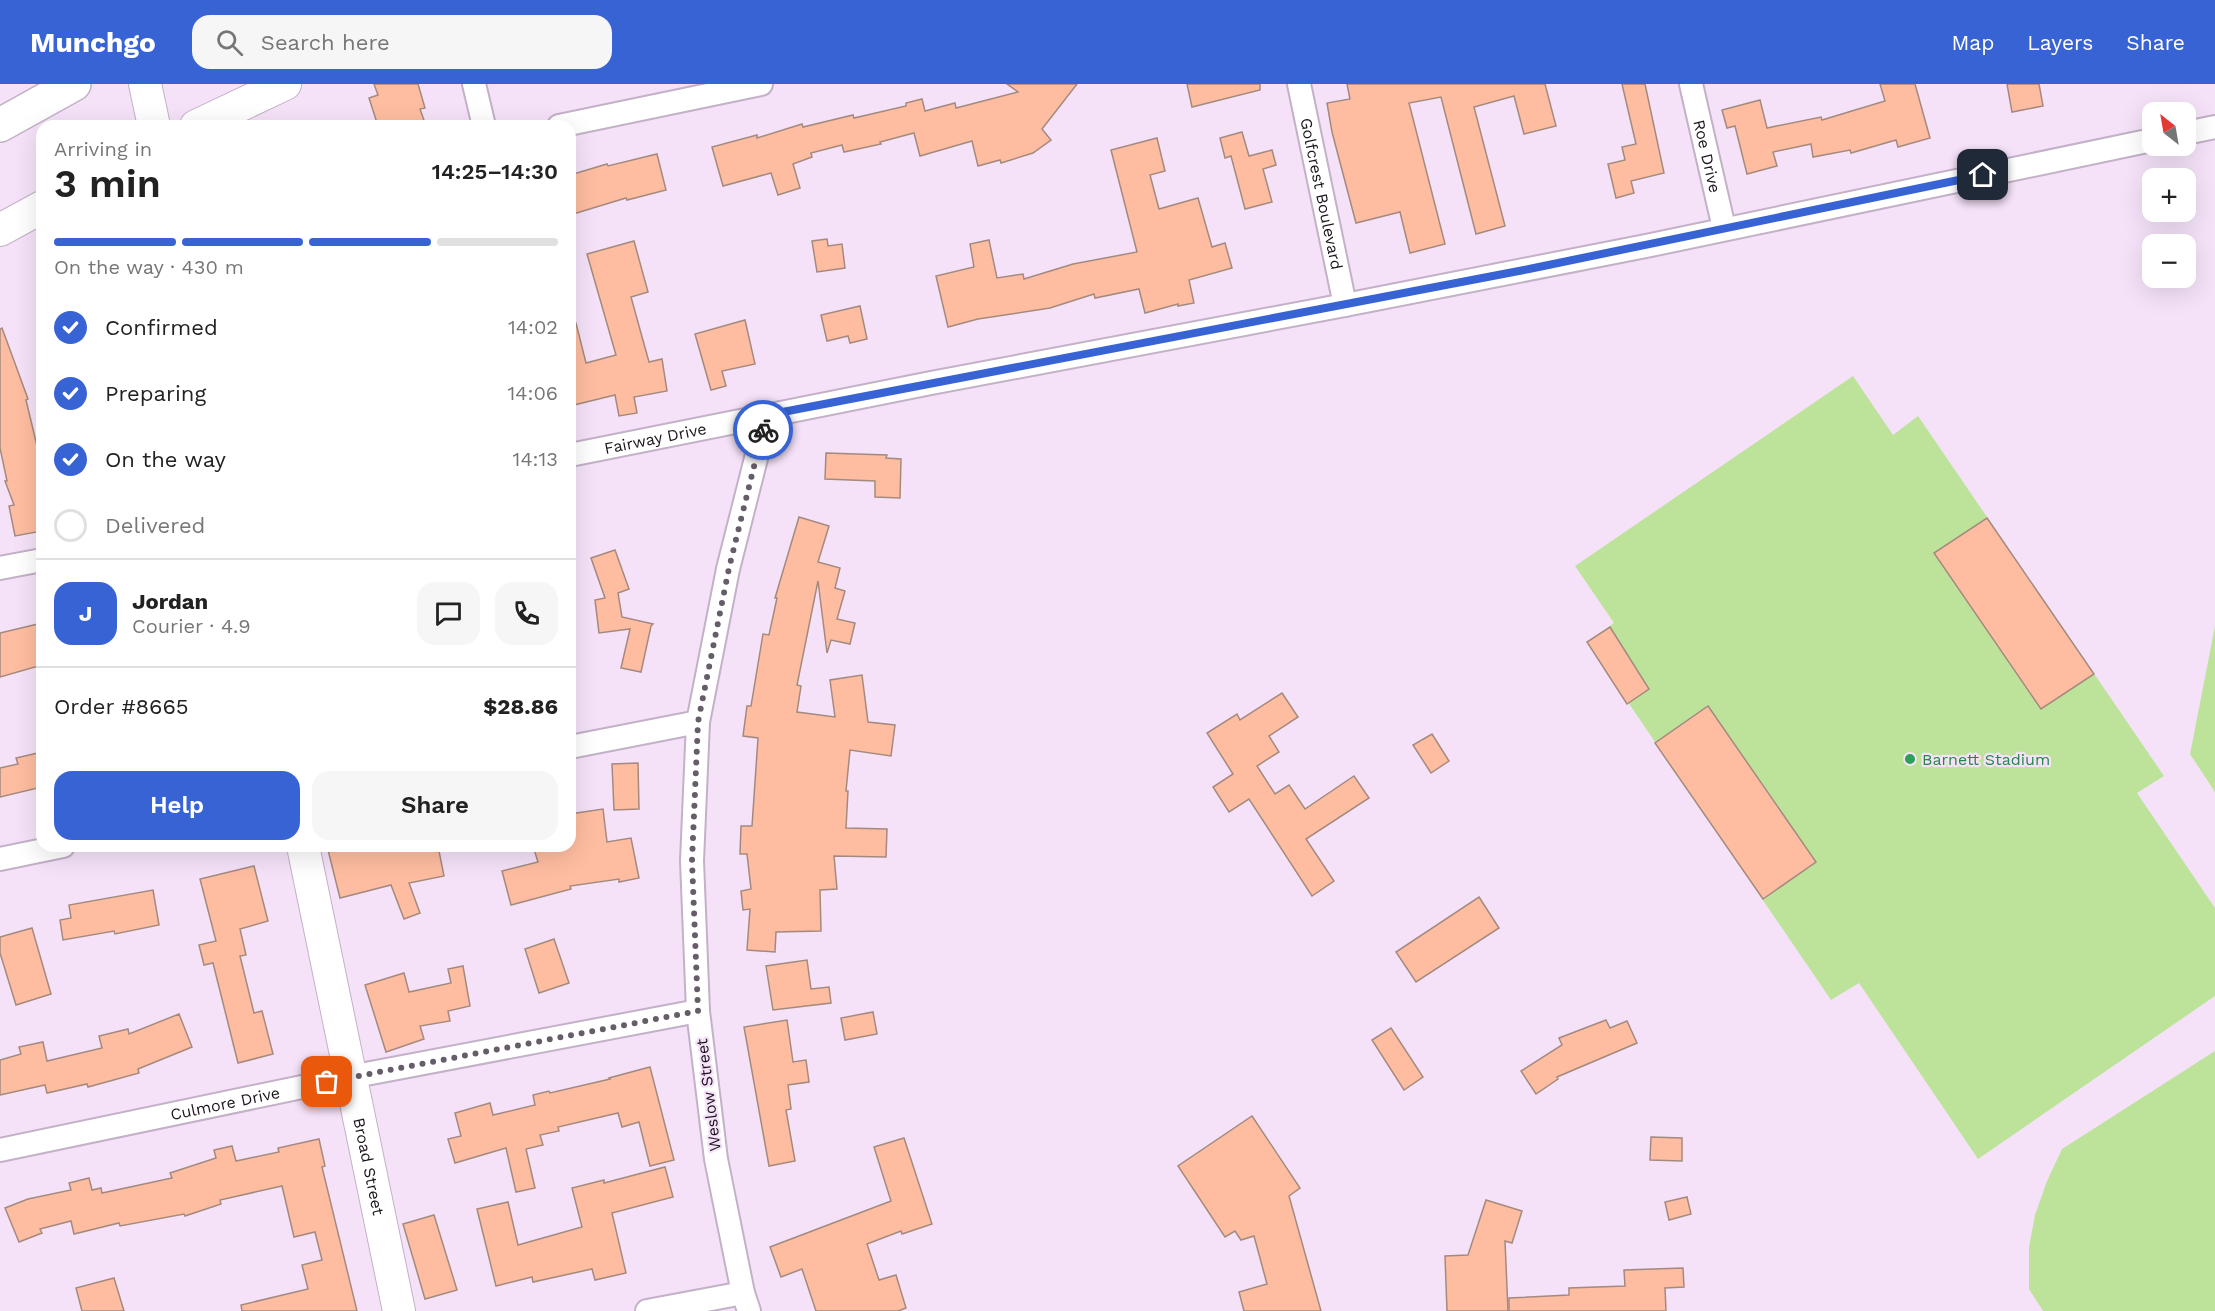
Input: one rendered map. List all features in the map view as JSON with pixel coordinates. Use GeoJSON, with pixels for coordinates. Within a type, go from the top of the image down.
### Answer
{"type":"FeatureCollection","features":[{"type":"Feature","properties":{"kind":"highway"},"geometry":{"type":"LineString","coordinates":[[0,125],[74,84]]}},
{"type":"Feature","properties":{"kind":"street"},"geometry":{"type":"LineString","coordinates":[[145,84],[153,120]]}},
{"type":"Feature","properties":{"kind":"street"},"geometry":{"type":"LineString","coordinates":[[209,120],[285,84]]}},
{"type":"Feature","properties":{"kind":"street"},"geometry":{"type":"LineString","coordinates":[[474,84],[483,120]]}},
{"type":"Feature","properties":{"kind":"street"},"geometry":{"type":"LineString","coordinates":[[576,122],[729,87],[761,84]]}},
{"type":"Feature","properties":{"kind":"street","name":"Golfcrest Boulevard"},"geometry":{"type":"LineString","coordinates":[[1299,84],[1345,305]]}},
{"type":"Feature","properties":{"kind":"street","name":"Roe Drive"},"geometry":{"type":"LineString","coordinates":[[1691,84],[1724,228]]}},
{"type":"Feature","properties":{"kind":"street"},"geometry":{"type":"LineString","coordinates":[[2196,131],[2215,127]]}},
{"type":"Feature","properties":{"kind":"street","name":"Fairway Drive"},"geometry":{"type":"LineString","coordinates":[[576,454],[1646,246],[2142,142]]}},
{"type":"Feature","properties":{"kind":"street"},"geometry":{"type":"LineString","coordinates":[[0,230],[36,210]]}},
{"type":"Feature","properties":{"kind":"street","name":"Weslow Street"},"geometry":{"type":"LineString","coordinates":[[746,1302],[716,1159],[698,1011],[692,861],[698,722],[729,568],[767,415]]}},
{"type":"Feature","properties":{"kind":"street"},"geometry":{"type":"LineString","coordinates":[[0,568],[36,561]]}},
{"type":"Feature","properties":{"kind":"street"},"geometry":{"type":"LineString","coordinates":[[576,746],[698,722]]}},
{"type":"Feature","properties":{"kind":"street"},"geometry":{"type":"LineString","coordinates":[[0,859],[36,852]]}},
{"type":"Feature","properties":{"kind":"street","name":"Broad Street"},"geometry":{"type":"LineString","coordinates":[[304,852],[399,1311]]}},
{"type":"Feature","properties":{"kind":"street","name":"Culmore Drive"},"geometry":{"type":"LineString","coordinates":[[0,1150],[350,1077],[698,1011]]}},
{"type":"Feature","properties":{"kind":"street"},"geometry":{"type":"LineString","coordinates":[[647,1311],[746,1302]]}},
{"type":"Feature","properties":{"kind":"green space","name":"Barnett Stadium"},"geometry":{"type":"Polygon","coordinates":[[[1853,376],[1893,435],[1918,416],[2164,776],[2137,793],[2215,908],[2215,996],[1978,1159],[1859,983],[1831,1000],[1587,642],[1614,623],[1575,566],[1853,376]]]}},
{"type":"Feature","properties":{"kind":"green space"},"geometry":{"type":"Polygon","coordinates":[[[2215,626],[2215,792],[2190,754],[2215,626]]]}},
{"type":"Feature","properties":{"kind":"green space"},"geometry":{"type":"Polygon","coordinates":[[[2215,1051],[2215,1311],[2043,1311],[2029,1289],[2029,1247],[2035,1215],[2062,1149],[2215,1051]]]}},
{"type":"Feature","properties":{"kind":"building"},"geometry":{"type":"Polygon","coordinates":[[[374,84],[418,84],[425,108],[420,109],[424,120],[376,120],[369,98],[378,95],[374,84]]]}},
{"type":"Feature","properties":{"kind":"building"},"geometry":{"type":"Polygon","coordinates":[[[1007,84],[1077,84],[1042,129],[1051,140],[1033,153],[1001,163],[1000,160],[978,166],[972,141],[920,156],[914,133],[880,142],[881,144],[844,152],[842,145],[811,153],[812,157],[793,164],[800,188],[778,195],[771,173],[723,186],[712,147],[757,135],[757,138],[802,124],[803,127],[853,115],[854,118],[906,106],[906,103],[922,99],[925,111],[955,103],[956,108],[1018,92],[1007,84]]]}},
{"type":"Feature","properties":{"kind":"building"},"geometry":{"type":"Polygon","coordinates":[[[1187,84],[1260,84],[1260,90],[1192,107],[1187,84]]]}},
{"type":"Feature","properties":{"kind":"building"},"geometry":{"type":"Polygon","coordinates":[[[1347,84],[1545,84],[1556,126],[1524,134],[1514,96],[1474,107],[1505,226],[1476,234],[1441,97],[1409,103],[1445,244],[1410,253],[1400,212],[1356,223],[1332,132],[1327,103],[1350,99],[1347,84]]]}},
{"type":"Feature","properties":{"kind":"building"},"geometry":{"type":"Polygon","coordinates":[[[1622,84],[1645,84],[1664,173],[1631,181],[1634,193],[1616,198],[1608,164],[1625,160],[1622,147],[1636,144],[1622,84]]]}},
{"type":"Feature","properties":{"kind":"building"},"geometry":{"type":"Polygon","coordinates":[[[1880,84],[1915,84],[1930,138],[1898,147],[1896,140],[1851,153],[1850,150],[1813,157],[1811,144],[1773,152],[1777,166],[1747,174],[1735,126],[1727,128],[1722,110],[1760,100],[1767,128],[1821,117],[1822,120],[1885,101],[1880,84]]]}},
{"type":"Feature","properties":{"kind":"building"},"geometry":{"type":"Polygon","coordinates":[[[2007,84],[2039,84],[2043,106],[2012,112],[2007,84]]]}},
{"type":"Feature","properties":{"kind":"building"},"geometry":{"type":"Polygon","coordinates":[[[1242,132],[1249,156],[1272,150],[1276,165],[1263,169],[1272,202],[1245,209],[1231,156],[1225,158],[1220,138],[1242,132]]]}},
{"type":"Feature","properties":{"kind":"building"},"geometry":{"type":"Polygon","coordinates":[[[1157,138],[1165,171],[1150,175],[1159,209],[1198,198],[1212,247],[1225,243],[1232,268],[1189,280],[1194,303],[1178,306],[1178,304],[1145,313],[1139,289],[1095,298],[1094,294],[1050,308],[978,319],[948,327],[936,276],[974,267],[970,244],[989,240],[997,278],[1023,274],[1024,279],[1073,264],[1137,252],[1111,150],[1157,138]]]}},
{"type":"Feature","properties":{"kind":"building"},"geometry":{"type":"Polygon","coordinates":[[[657,154],[666,190],[627,200],[626,198],[576,213],[576,173],[607,164],[608,166],[657,154]]]}},
{"type":"Feature","properties":{"kind":"building"},"geometry":{"type":"Polygon","coordinates":[[[827,239],[828,246],[842,244],[845,268],[817,272],[812,241],[827,239]]]}},
{"type":"Feature","properties":{"kind":"building"},"geometry":{"type":"Polygon","coordinates":[[[634,241],[648,292],[631,297],[649,362],[662,359],[667,391],[634,397],[637,413],[619,416],[615,395],[576,405],[576,323],[586,363],[616,355],[587,254],[634,241]]]}},
{"type":"Feature","properties":{"kind":"building"},"geometry":{"type":"Polygon","coordinates":[[[860,306],[867,339],[850,343],[848,336],[827,341],[821,315],[860,306]]]}},
{"type":"Feature","properties":{"kind":"building"},"geometry":{"type":"Polygon","coordinates":[[[745,320],[755,364],[722,371],[726,386],[711,390],[695,334],[745,320]]]}},
{"type":"Feature","properties":{"kind":"building"},"geometry":{"type":"Polygon","coordinates":[[[2,328],[28,399],[26,400],[36,442],[36,532],[15,536],[9,506],[14,505],[5,481],[7,481],[0,448],[0,329],[2,328]]]}},
{"type":"Feature","properties":{"kind":"building"},"geometry":{"type":"Polygon","coordinates":[[[826,453],[887,455],[886,458],[901,459],[900,498],[875,497],[875,481],[825,479],[826,453]]]}},
{"type":"Feature","properties":{"kind":"building"},"geometry":{"type":"Polygon","coordinates":[[[799,517],[829,526],[818,562],[840,568],[835,588],[845,591],[837,619],[855,623],[850,644],[831,640],[827,653],[818,581],[797,685],[801,686],[797,712],[835,717],[830,680],[862,675],[868,722],[895,725],[891,756],[850,750],[846,791],[848,791],[846,828],[887,829],[886,857],[834,856],[837,889],[820,890],[821,931],[776,932],[775,952],[747,950],[750,909],[743,910],[741,891],[751,889],[747,854],[740,854],[741,826],[752,826],[758,738],[743,736],[747,706],[751,706],[763,634],[769,635],[777,598],[775,598],[799,517]]]}},
{"type":"Feature","properties":{"kind":"building"},"geometry":{"type":"Polygon","coordinates":[[[1987,518],[2094,674],[2041,709],[1934,553],[1987,518]]]}},
{"type":"Feature","properties":{"kind":"building"},"geometry":{"type":"Polygon","coordinates":[[[615,550],[629,589],[618,593],[622,617],[653,624],[641,672],[621,668],[630,629],[599,633],[595,600],[605,598],[591,558],[615,550]]]}},
{"type":"Feature","properties":{"kind":"building"},"geometry":{"type":"Polygon","coordinates":[[[36,624],[36,667],[0,677],[0,633],[36,624]]]}},
{"type":"Feature","properties":{"kind":"building"},"geometry":{"type":"Polygon","coordinates":[[[1610,627],[1649,689],[1627,704],[1587,642],[1610,627]]]}},
{"type":"Feature","properties":{"kind":"building"},"geometry":{"type":"Polygon","coordinates":[[[1282,693],[1298,717],[1269,736],[1279,752],[1257,766],[1275,794],[1289,785],[1305,809],[1354,776],[1369,798],[1306,839],[1334,881],[1312,896],[1249,799],[1229,812],[1213,787],[1233,774],[1207,733],[1237,714],[1240,720],[1282,693]]]}},
{"type":"Feature","properties":{"kind":"building"},"geometry":{"type":"Polygon","coordinates":[[[1708,706],[1816,862],[1763,899],[1655,743],[1708,706]]]}},
{"type":"Feature","properties":{"kind":"building"},"geometry":{"type":"Polygon","coordinates":[[[1432,734],[1449,761],[1431,773],[1413,745],[1432,734]]]}},
{"type":"Feature","properties":{"kind":"building"},"geometry":{"type":"Polygon","coordinates":[[[36,753],[36,788],[0,797],[0,768],[18,764],[16,758],[36,753]]]}},
{"type":"Feature","properties":{"kind":"building"},"geometry":{"type":"Polygon","coordinates":[[[638,763],[639,809],[614,810],[612,764],[638,763]]]}},
{"type":"Feature","properties":{"kind":"building"},"geometry":{"type":"Polygon","coordinates":[[[603,809],[607,842],[631,838],[639,878],[570,886],[571,889],[511,905],[502,871],[538,862],[535,852],[576,852],[576,813],[603,809]]]}},
{"type":"Feature","properties":{"kind":"building"},"geometry":{"type":"Polygon","coordinates":[[[328,852],[439,852],[444,876],[409,883],[420,913],[404,919],[391,885],[340,898],[328,852]]]}},
{"type":"Feature","properties":{"kind":"building"},"geometry":{"type":"Polygon","coordinates":[[[254,866],[268,921],[240,929],[246,955],[240,956],[254,1013],[262,1011],[273,1054],[238,1063],[213,963],[204,965],[199,945],[216,941],[200,879],[254,866]]]}},
{"type":"Feature","properties":{"kind":"building"},"geometry":{"type":"Polygon","coordinates":[[[153,890],[159,925],[115,934],[114,931],[63,940],[60,920],[71,918],[69,905],[153,890]]]}},
{"type":"Feature","properties":{"kind":"building"},"geometry":{"type":"Polygon","coordinates":[[[1479,897],[1499,928],[1416,982],[1396,952],[1479,897]]]}},
{"type":"Feature","properties":{"kind":"building"},"geometry":{"type":"Polygon","coordinates":[[[32,928],[51,994],[16,1005],[0,953],[0,937],[32,928]]]}},
{"type":"Feature","properties":{"kind":"building"},"geometry":{"type":"Polygon","coordinates":[[[554,939],[569,983],[539,993],[525,949],[554,939]]]}},
{"type":"Feature","properties":{"kind":"building"},"geometry":{"type":"Polygon","coordinates":[[[807,960],[811,989],[829,987],[831,1003],[773,1010],[766,966],[807,960]]]}},
{"type":"Feature","properties":{"kind":"building"},"geometry":{"type":"Polygon","coordinates":[[[463,966],[470,1006],[448,1011],[450,1021],[420,1026],[424,1039],[386,1052],[365,985],[404,973],[409,992],[451,983],[448,969],[463,966]]]}},
{"type":"Feature","properties":{"kind":"building"},"geometry":{"type":"Polygon","coordinates":[[[873,1012],[877,1034],[845,1040],[841,1018],[873,1012]]]}},
{"type":"Feature","properties":{"kind":"building"},"geometry":{"type":"Polygon","coordinates":[[[179,1014],[192,1047],[138,1069],[139,1073],[88,1087],[87,1084],[47,1093],[45,1085],[0,1095],[0,1060],[21,1054],[19,1047],[43,1042],[47,1061],[102,1048],[99,1036],[128,1029],[129,1034],[179,1014]]]}},
{"type":"Feature","properties":{"kind":"building"},"geometry":{"type":"Polygon","coordinates":[[[787,1020],[793,1062],[806,1060],[809,1082],[788,1085],[791,1109],[786,1110],[795,1161],[769,1166],[744,1027],[787,1020]]]}},
{"type":"Feature","properties":{"kind":"building"},"geometry":{"type":"Polygon","coordinates":[[[1606,1020],[1610,1028],[1627,1021],[1637,1043],[1557,1077],[1558,1079],[1536,1094],[1521,1071],[1562,1045],[1559,1038],[1606,1020]]]}},
{"type":"Feature","properties":{"kind":"building"},"geometry":{"type":"Polygon","coordinates":[[[1391,1028],[1423,1077],[1404,1090],[1372,1040],[1391,1028]]]}},
{"type":"Feature","properties":{"kind":"building"},"geometry":{"type":"Polygon","coordinates":[[[650,1067],[674,1160],[650,1166],[639,1122],[622,1127],[618,1113],[558,1127],[559,1131],[540,1135],[543,1145],[526,1149],[535,1188],[516,1192],[506,1148],[455,1163],[448,1139],[461,1136],[455,1113],[490,1103],[493,1115],[535,1105],[533,1095],[610,1079],[650,1067]]]}},
{"type":"Feature","properties":{"kind":"building"},"geometry":{"type":"Polygon","coordinates":[[[1252,1116],[1300,1188],[1289,1196],[1321,1311],[1244,1311],[1239,1292],[1267,1284],[1254,1236],[1241,1240],[1235,1231],[1225,1237],[1178,1166],[1252,1116]]]}},
{"type":"Feature","properties":{"kind":"building"},"geometry":{"type":"Polygon","coordinates":[[[1651,1137],[1682,1138],[1682,1161],[1650,1160],[1651,1137]]]}},
{"type":"Feature","properties":{"kind":"building"},"geometry":{"type":"Polygon","coordinates":[[[904,1138],[932,1224],[902,1234],[901,1231],[867,1244],[879,1280],[896,1275],[906,1308],[898,1311],[816,1311],[802,1269],[781,1277],[770,1247],[891,1201],[874,1147],[904,1138]]]}},
{"type":"Feature","properties":{"kind":"building"},"geometry":{"type":"Polygon","coordinates":[[[319,1139],[325,1166],[322,1167],[357,1311],[242,1311],[241,1305],[308,1289],[302,1265],[322,1260],[315,1232],[294,1237],[282,1186],[220,1200],[221,1204],[185,1216],[184,1214],[120,1226],[119,1223],[74,1234],[71,1221],[40,1229],[42,1233],[19,1242],[5,1208],[28,1199],[71,1190],[69,1183],[89,1178],[92,1190],[101,1188],[102,1193],[172,1178],[170,1173],[216,1158],[214,1150],[232,1146],[236,1161],[279,1152],[278,1148],[319,1139]]]}},
{"type":"Feature","properties":{"kind":"building"},"geometry":{"type":"Polygon","coordinates":[[[665,1167],[673,1197],[612,1213],[626,1273],[595,1280],[592,1269],[533,1282],[532,1277],[496,1286],[477,1209],[508,1202],[518,1245],[582,1227],[572,1188],[604,1180],[604,1183],[665,1167]]]}},
{"type":"Feature","properties":{"kind":"building"},"geometry":{"type":"Polygon","coordinates":[[[1687,1197],[1691,1214],[1669,1220],[1665,1202],[1687,1197]]]}},
{"type":"Feature","properties":{"kind":"building"},"geometry":{"type":"Polygon","coordinates":[[[1486,1200],[1522,1211],[1512,1243],[1505,1241],[1508,1311],[1447,1311],[1445,1256],[1468,1255],[1486,1200]]]}},
{"type":"Feature","properties":{"kind":"building"},"geometry":{"type":"Polygon","coordinates":[[[434,1215],[457,1290],[425,1299],[403,1224],[434,1215]]]}},
{"type":"Feature","properties":{"kind":"building"},"geometry":{"type":"Polygon","coordinates":[[[1683,1268],[1684,1287],[1665,1288],[1666,1311],[1509,1311],[1509,1298],[1569,1295],[1569,1288],[1625,1286],[1624,1270],[1683,1268]]]}},
{"type":"Feature","properties":{"kind":"building"},"geometry":{"type":"Polygon","coordinates":[[[114,1278],[124,1311],[82,1311],[76,1288],[114,1278]]]}},
{"type":"Feature","properties":{"kind":"way so far"},"geometry":{"type":"LineString","coordinates":[[327,1082],[698,1011],[692,861],[698,722],[729,568],[763,430]]}},
{"type":"Feature","properties":{"kind":"place","name":"Barnett Stadium"},"geometry":{"type":"Point","coordinates":[1910,759]}},
{"type":"Feature","properties":{"kind":"route"},"geometry":{"type":"LineString","coordinates":[[763,430],[767,415],[1646,246],[1983,175]]}}]}
